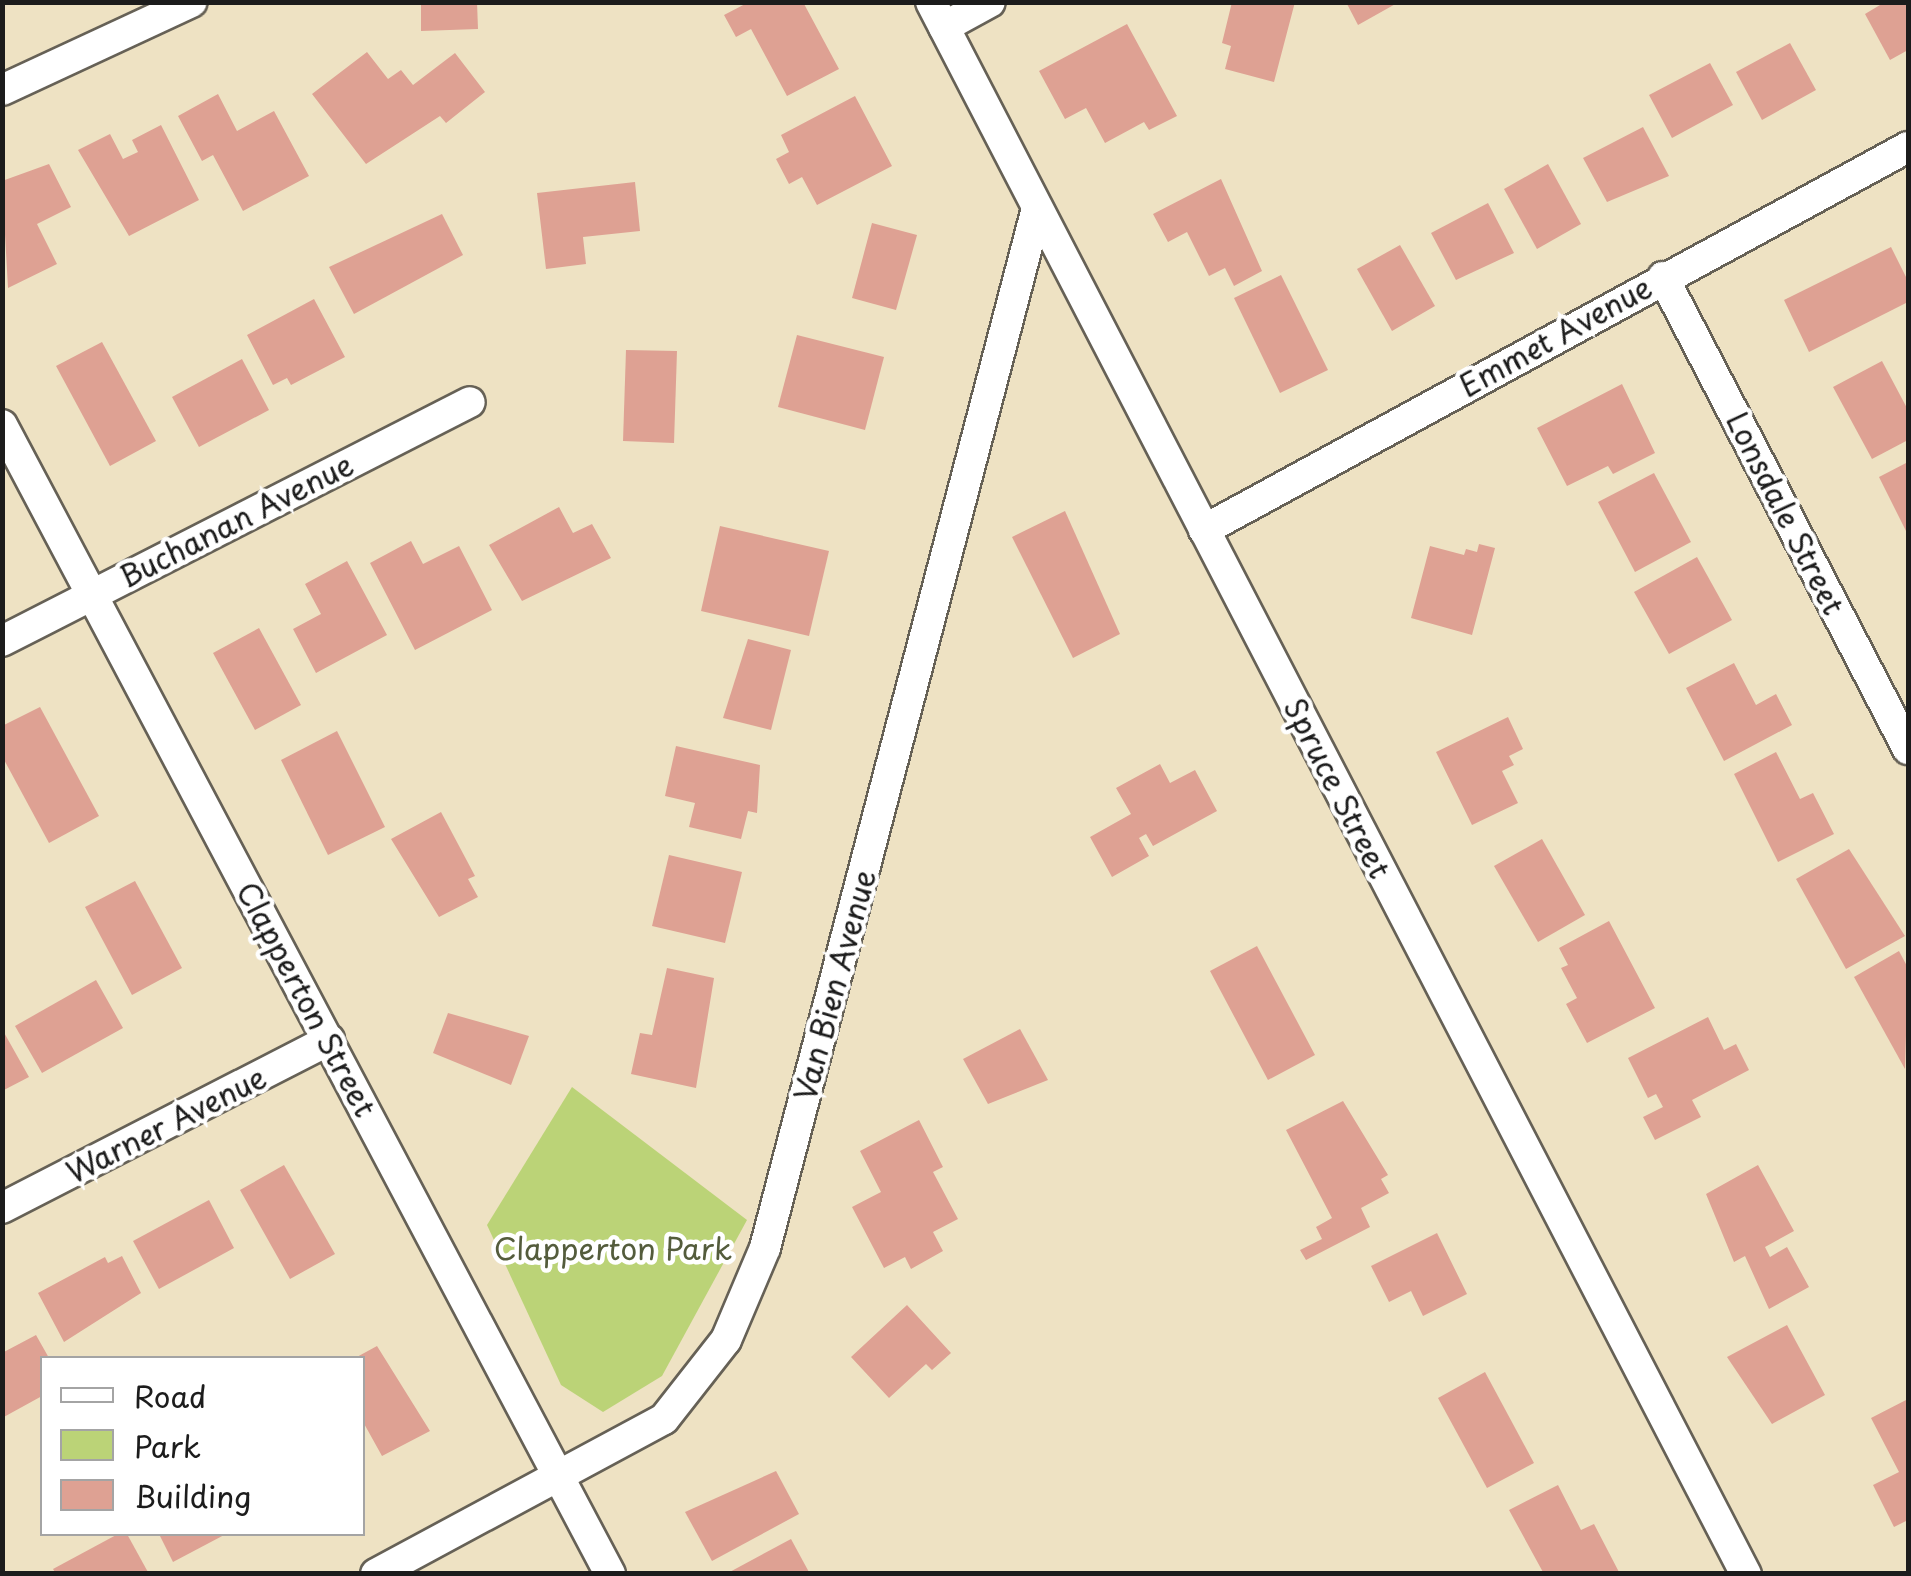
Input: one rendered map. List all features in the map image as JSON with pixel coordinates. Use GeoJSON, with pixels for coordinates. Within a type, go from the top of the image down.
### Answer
{"type":"FeatureCollection","features":[{"type":"Feature","properties":{"kind":"street"},"geometry":{"type":"LineString","coordinates":[[2,90],[192,2]]}},
{"type":"Feature","properties":{"kind":"street"},"geometry":{"type":"LineString","coordinates":[[937,15],[990,2]]}},
{"type":"Feature","properties":{"kind":"street","name":"Spruce Street"},"geometry":{"type":"LineString","coordinates":[[937,15],[1746,1574]]}},
{"type":"Feature","properties":{"kind":"street","name":"Emmet Avenue"},"geometry":{"type":"LineString","coordinates":[[1204,530],[1908,147]]}},
{"type":"Feature","properties":{"kind":"street","name":"Van Bien Avenue"},"geometry":{"type":"LineString","coordinates":[[376,1574],[664,1419],[726,1340],[765,1248],[1036,212]]}},
{"type":"Feature","properties":{"kind":"street","name":"Lonsdale Street"},"geometry":{"type":"LineString","coordinates":[[1663,277],[1908,749]]}},
{"type":"Feature","properties":{"kind":"street","name":"Buchanan Avenue"},"geometry":{"type":"LineString","coordinates":[[2,641],[470,402]]}},
{"type":"Feature","properties":{"kind":"street","name":"Clapperton Street"},"geometry":{"type":"LineString","coordinates":[[2,425],[610,1574]]}},
{"type":"Feature","properties":{"kind":"street","name":"Warner Avenue"},"geometry":{"type":"LineString","coordinates":[[2,1208],[329,1040]]}},
{"type":"Feature","properties":{"kind":"green space","name":"Clapperton Park"},"geometry":{"type":"Polygon","coordinates":[[[572,1087],[747,1220],[662,1376],[603,1412],[561,1385],[487,1225],[572,1087]]]}},
{"type":"Feature","properties":{"kind":"building"},"geometry":{"type":"Polygon","coordinates":[[[421,2],[477,2],[478,29],[421,31],[421,2]]]}},
{"type":"Feature","properties":{"kind":"building"},"geometry":{"type":"Polygon","coordinates":[[[749,2],[803,2],[839,69],[787,96],[751,29],[736,37],[724,15],[749,2]]]}},
{"type":"Feature","properties":{"kind":"building"},"geometry":{"type":"Polygon","coordinates":[[[1232,2],[1295,2],[1274,82],[1225,69],[1231,46],[1222,43],[1232,2]]]}},
{"type":"Feature","properties":{"kind":"building"},"geometry":{"type":"Polygon","coordinates":[[[1346,2],[1399,2],[1358,25],[1346,2]]]}},
{"type":"Feature","properties":{"kind":"building"},"geometry":{"type":"Polygon","coordinates":[[[1885,2],[1908,2],[1908,50],[1890,60],[1865,14],[1885,2]]]}},
{"type":"Feature","properties":{"kind":"building"},"geometry":{"type":"Polygon","coordinates":[[[1127,24],[1177,116],[1149,130],[1144,122],[1105,143],[1086,108],[1065,119],[1039,71],[1127,24]]]}},
{"type":"Feature","properties":{"kind":"building"},"geometry":{"type":"Polygon","coordinates":[[[1790,43],[1816,90],[1762,120],[1736,72],[1790,43]]]}},
{"type":"Feature","properties":{"kind":"building"},"geometry":{"type":"Polygon","coordinates":[[[367,52],[388,79],[401,70],[413,85],[455,53],[485,92],[446,123],[440,116],[366,164],[312,94],[367,52]]]}},
{"type":"Feature","properties":{"kind":"building"},"geometry":{"type":"Polygon","coordinates":[[[1710,63],[1733,105],[1672,138],[1649,95],[1710,63]]]}},
{"type":"Feature","properties":{"kind":"building"},"geometry":{"type":"Polygon","coordinates":[[[218,94],[237,131],[274,111],[309,176],[243,211],[213,155],[202,161],[178,116],[218,94]]]}},
{"type":"Feature","properties":{"kind":"building"},"geometry":{"type":"Polygon","coordinates":[[[855,96],[892,166],[817,205],[802,177],[789,184],[776,159],[789,152],[781,135],[855,96]]]}},
{"type":"Feature","properties":{"kind":"building"},"geometry":{"type":"Polygon","coordinates":[[[161,125],[199,200],[129,236],[78,150],[110,134],[123,159],[138,152],[132,140],[161,125]]]}},
{"type":"Feature","properties":{"kind":"building"},"geometry":{"type":"Polygon","coordinates":[[[1643,127],[1669,176],[1607,202],[1583,158],[1643,127]]]}},
{"type":"Feature","properties":{"kind":"building"},"geometry":{"type":"Polygon","coordinates":[[[49,164],[71,207],[37,224],[57,264],[8,288],[2,181],[49,164]]]}},
{"type":"Feature","properties":{"kind":"building"},"geometry":{"type":"Polygon","coordinates":[[[1548,164],[1581,224],[1537,249],[1504,189],[1548,164]]]}},
{"type":"Feature","properties":{"kind":"building"},"geometry":{"type":"Polygon","coordinates":[[[1221,179],[1262,271],[1234,286],[1225,268],[1209,276],[1187,232],[1168,242],[1153,214],[1221,179]]]}},
{"type":"Feature","properties":{"kind":"building"},"geometry":{"type":"Polygon","coordinates":[[[635,182],[640,231],[583,237],[586,264],[546,269],[537,193],[635,182]]]}},
{"type":"Feature","properties":{"kind":"building"},"geometry":{"type":"Polygon","coordinates":[[[1488,203],[1514,253],[1456,280],[1431,233],[1488,203]]]}},
{"type":"Feature","properties":{"kind":"building"},"geometry":{"type":"Polygon","coordinates":[[[442,214],[463,255],[354,314],[329,267],[442,214]]]}},
{"type":"Feature","properties":{"kind":"building"},"geometry":{"type":"Polygon","coordinates":[[[872,223],[917,235],[896,310],[852,298],[872,223]]]}},
{"type":"Feature","properties":{"kind":"building"},"geometry":{"type":"Polygon","coordinates":[[[1400,245],[1435,306],[1392,331],[1357,269],[1400,245]]]}},
{"type":"Feature","properties":{"kind":"building"},"geometry":{"type":"Polygon","coordinates":[[[1891,247],[1908,281],[1908,302],[1809,352],[1784,300],[1891,247]]]}},
{"type":"Feature","properties":{"kind":"building"},"geometry":{"type":"Polygon","coordinates":[[[1281,275],[1328,370],[1280,393],[1234,298],[1281,275]]]}},
{"type":"Feature","properties":{"kind":"building"},"geometry":{"type":"Polygon","coordinates":[[[314,299],[345,357],[291,385],[287,378],[273,385],[247,335],[314,299]]]}},
{"type":"Feature","properties":{"kind":"building"},"geometry":{"type":"Polygon","coordinates":[[[797,335],[884,357],[865,430],[778,407],[797,335]]]}},
{"type":"Feature","properties":{"kind":"building"},"geometry":{"type":"Polygon","coordinates":[[[102,342],[156,441],[110,466],[56,366],[102,342]]]}},
{"type":"Feature","properties":{"kind":"building"},"geometry":{"type":"Polygon","coordinates":[[[626,350],[677,351],[674,443],[623,441],[626,350]]]}},
{"type":"Feature","properties":{"kind":"building"},"geometry":{"type":"Polygon","coordinates":[[[242,359],[269,410],[199,447],[172,397],[242,359]]]}},
{"type":"Feature","properties":{"kind":"building"},"geometry":{"type":"Polygon","coordinates":[[[1882,361],[1908,410],[1908,440],[1872,459],[1833,387],[1882,361]]]}},
{"type":"Feature","properties":{"kind":"building"},"geometry":{"type":"Polygon","coordinates":[[[1622,384],[1655,453],[1613,474],[1608,466],[1567,486],[1537,428],[1622,384]]]}},
{"type":"Feature","properties":{"kind":"building"},"geometry":{"type":"Polygon","coordinates":[[[1908,462],[1908,535],[1879,477],[1908,462]]]}},
{"type":"Feature","properties":{"kind":"building"},"geometry":{"type":"Polygon","coordinates":[[[1654,473],[1691,542],[1635,572],[1598,502],[1654,473]]]}},
{"type":"Feature","properties":{"kind":"building"},"geometry":{"type":"Polygon","coordinates":[[[559,507],[573,533],[592,524],[611,558],[522,601],[489,545],[559,507]]]}},
{"type":"Feature","properties":{"kind":"building"},"geometry":{"type":"Polygon","coordinates":[[[1065,511],[1120,634],[1073,658],[1012,537],[1065,511]]]}},
{"type":"Feature","properties":{"kind":"building"},"geometry":{"type":"Polygon","coordinates":[[[720,526],[829,551],[809,636],[701,611],[720,526]]]}},
{"type":"Feature","properties":{"kind":"building"},"geometry":{"type":"Polygon","coordinates":[[[411,541],[423,564],[459,546],[492,610],[415,650],[370,563],[411,541]]]}},
{"type":"Feature","properties":{"kind":"building"},"geometry":{"type":"Polygon","coordinates":[[[1479,544],[1495,548],[1472,635],[1411,618],[1430,546],[1464,555],[1466,549],[1477,552],[1479,544]]]}},
{"type":"Feature","properties":{"kind":"building"},"geometry":{"type":"Polygon","coordinates":[[[1697,557],[1732,620],[1669,654],[1634,592],[1697,557]]]}},
{"type":"Feature","properties":{"kind":"building"},"geometry":{"type":"Polygon","coordinates":[[[347,561],[387,635],[316,673],[293,629],[321,614],[305,584],[347,561]]]}},
{"type":"Feature","properties":{"kind":"building"},"geometry":{"type":"Polygon","coordinates":[[[259,628],[301,705],[255,730],[213,653],[259,628]]]}},
{"type":"Feature","properties":{"kind":"building"},"geometry":{"type":"Polygon","coordinates":[[[748,639],[791,650],[771,730],[723,718],[748,639]]]}},
{"type":"Feature","properties":{"kind":"building"},"geometry":{"type":"Polygon","coordinates":[[[1734,663],[1756,705],[1776,694],[1792,725],[1724,761],[1686,688],[1734,663]]]}},
{"type":"Feature","properties":{"kind":"building"},"geometry":{"type":"Polygon","coordinates":[[[40,707],[99,816],[49,843],[2,756],[2,726],[40,707]]]}},
{"type":"Feature","properties":{"kind":"building"},"geometry":{"type":"Polygon","coordinates":[[[1508,717],[1523,749],[1509,756],[1514,765],[1502,771],[1518,803],[1472,825],[1436,752],[1508,717]]]}},
{"type":"Feature","properties":{"kind":"building"},"geometry":{"type":"Polygon","coordinates":[[[337,731],[385,827],[328,855],[281,760],[337,731]]]}},
{"type":"Feature","properties":{"kind":"building"},"geometry":{"type":"Polygon","coordinates":[[[676,746],[760,765],[757,813],[748,811],[741,839],[689,827],[695,803],[665,796],[676,746]]]}},
{"type":"Feature","properties":{"kind":"building"},"geometry":{"type":"Polygon","coordinates":[[[1776,752],[1800,799],[1813,793],[1834,834],[1778,862],[1734,774],[1776,752]]]}},
{"type":"Feature","properties":{"kind":"building"},"geometry":{"type":"Polygon","coordinates":[[[1160,764],[1170,783],[1195,770],[1217,811],[1153,846],[1146,834],[1139,838],[1149,856],[1112,877],[1090,837],[1131,814],[1116,788],[1160,764]]]}},
{"type":"Feature","properties":{"kind":"building"},"geometry":{"type":"Polygon","coordinates":[[[441,812],[475,876],[468,879],[478,897],[439,917],[391,839],[441,812]]]}},
{"type":"Feature","properties":{"kind":"building"},"geometry":{"type":"Polygon","coordinates":[[[1542,839],[1585,915],[1538,942],[1494,866],[1542,839]]]}},
{"type":"Feature","properties":{"kind":"building"},"geometry":{"type":"Polygon","coordinates":[[[1849,849],[1905,936],[1846,969],[1796,879],[1849,849]]]}},
{"type":"Feature","properties":{"kind":"building"},"geometry":{"type":"Polygon","coordinates":[[[669,855],[742,872],[725,943],[652,926],[669,855]]]}},
{"type":"Feature","properties":{"kind":"building"},"geometry":{"type":"Polygon","coordinates":[[[135,881],[182,968],[132,995],[85,907],[135,881]]]}},
{"type":"Feature","properties":{"kind":"building"},"geometry":{"type":"Polygon","coordinates":[[[1609,921],[1655,1008],[1587,1043],[1566,1004],[1577,998],[1561,968],[1568,965],[1559,948],[1609,921]]]}},
{"type":"Feature","properties":{"kind":"building"},"geometry":{"type":"Polygon","coordinates":[[[1257,946],[1315,1055],[1268,1080],[1210,971],[1257,946]]]}},
{"type":"Feature","properties":{"kind":"building"},"geometry":{"type":"Polygon","coordinates":[[[1899,951],[1908,968],[1905,1069],[1854,977],[1899,951]]]}},
{"type":"Feature","properties":{"kind":"building"},"geometry":{"type":"Polygon","coordinates":[[[667,968],[714,978],[696,1088],[631,1074],[640,1033],[652,1035],[667,968]]]}},
{"type":"Feature","properties":{"kind":"building"},"geometry":{"type":"Polygon","coordinates":[[[96,980],[123,1028],[42,1073],[15,1026],[96,980]]]}},
{"type":"Feature","properties":{"kind":"building"},"geometry":{"type":"Polygon","coordinates":[[[448,1013],[529,1036],[511,1085],[433,1053],[448,1013]]]}},
{"type":"Feature","properties":{"kind":"building"},"geometry":{"type":"Polygon","coordinates":[[[1708,1017],[1724,1050],[1736,1044],[1749,1070],[1692,1100],[1701,1117],[1655,1140],[1643,1117],[1663,1107],[1656,1094],[1648,1098],[1628,1058],[1708,1017]]]}},
{"type":"Feature","properties":{"kind":"building"},"geometry":{"type":"Polygon","coordinates":[[[2,1029],[29,1077],[2,1091],[2,1029]]]}},
{"type":"Feature","properties":{"kind":"building"},"geometry":{"type":"Polygon","coordinates":[[[1020,1029],[1048,1080],[988,1104],[963,1059],[1020,1029]]]}},
{"type":"Feature","properties":{"kind":"building"},"geometry":{"type":"Polygon","coordinates":[[[1343,1101],[1388,1175],[1381,1179],[1389,1193],[1361,1208],[1370,1227],[1306,1260],[1300,1250],[1322,1239],[1316,1227],[1332,1218],[1286,1130],[1343,1101]]]}},
{"type":"Feature","properties":{"kind":"building"},"geometry":{"type":"Polygon","coordinates":[[[919,1120],[943,1167],[933,1172],[958,1219],[933,1232],[943,1251],[911,1269],[905,1257],[884,1268],[852,1207],[881,1192],[860,1151],[919,1120]]]}},
{"type":"Feature","properties":{"kind":"building"},"geometry":{"type":"Polygon","coordinates":[[[284,1165],[335,1254],[290,1279],[240,1190],[284,1165]]]}},
{"type":"Feature","properties":{"kind":"building"},"geometry":{"type":"Polygon","coordinates":[[[1758,1165],[1794,1231],[1765,1247],[1770,1257],[1787,1247],[1809,1287],[1769,1309],[1745,1256],[1734,1262],[1706,1194],[1758,1165]]]}},
{"type":"Feature","properties":{"kind":"building"},"geometry":{"type":"Polygon","coordinates":[[[209,1200],[234,1248],[159,1289],[133,1241],[209,1200]]]}},
{"type":"Feature","properties":{"kind":"building"},"geometry":{"type":"Polygon","coordinates":[[[1437,1233],[1467,1294],[1423,1316],[1411,1291],[1389,1302],[1371,1266],[1437,1233]]]}},
{"type":"Feature","properties":{"kind":"building"},"geometry":{"type":"Polygon","coordinates":[[[122,1256],[141,1293],[64,1342],[38,1293],[105,1257],[108,1263],[122,1256]]]}},
{"type":"Feature","properties":{"kind":"building"},"geometry":{"type":"Polygon","coordinates":[[[907,1305],[951,1353],[932,1370],[926,1364],[889,1398],[851,1357],[907,1305]]]}},
{"type":"Feature","properties":{"kind":"building"},"geometry":{"type":"Polygon","coordinates":[[[1787,1325],[1825,1395],[1772,1424],[1727,1357],[1787,1325]]]}},
{"type":"Feature","properties":{"kind":"building"},"geometry":{"type":"Polygon","coordinates":[[[36,1335],[48,1356],[40,1356],[40,1397],[2,1418],[2,1353],[36,1335]]]}},
{"type":"Feature","properties":{"kind":"building"},"geometry":{"type":"Polygon","coordinates":[[[377,1346],[430,1431],[382,1456],[365,1425],[365,1356],[359,1356],[377,1346]]]}},
{"type":"Feature","properties":{"kind":"building"},"geometry":{"type":"Polygon","coordinates":[[[1485,1372],[1534,1463],[1487,1488],[1438,1398],[1485,1372]]]}},
{"type":"Feature","properties":{"kind":"building"},"geometry":{"type":"Polygon","coordinates":[[[1908,1399],[1908,1520],[1894,1527],[1873,1485],[1899,1472],[1871,1418],[1908,1399]]]}},
{"type":"Feature","properties":{"kind":"building"},"geometry":{"type":"Polygon","coordinates":[[[776,1471],[799,1514],[712,1561],[685,1512],[776,1471]]]}},
{"type":"Feature","properties":{"kind":"building"},"geometry":{"type":"Polygon","coordinates":[[[1558,1485],[1581,1530],[1594,1524],[1620,1574],[1544,1574],[1509,1510],[1558,1485]]]}},
{"type":"Feature","properties":{"kind":"building"},"geometry":{"type":"Polygon","coordinates":[[[114,1536],[128,1536],[149,1574],[56,1574],[53,1569],[114,1536]]]}},
{"type":"Feature","properties":{"kind":"building"},"geometry":{"type":"Polygon","coordinates":[[[160,1536],[222,1536],[173,1562],[160,1536]]]}},
{"type":"Feature","properties":{"kind":"building"},"geometry":{"type":"Polygon","coordinates":[[[791,1539],[810,1574],[726,1574],[791,1539]]]}}]}
